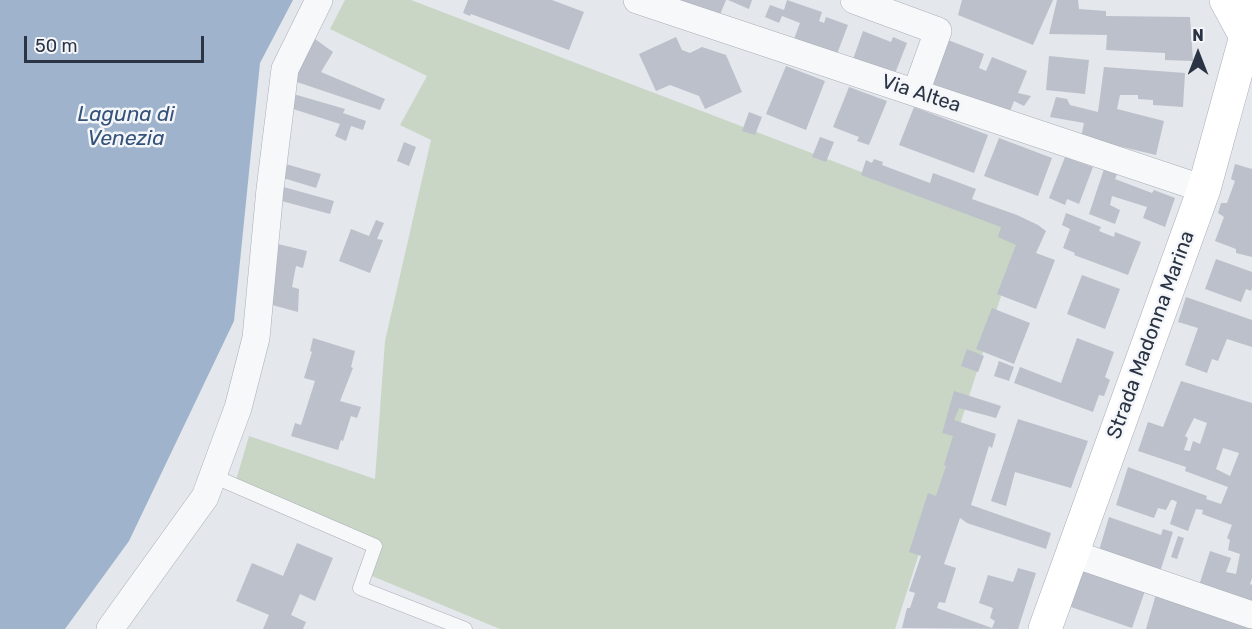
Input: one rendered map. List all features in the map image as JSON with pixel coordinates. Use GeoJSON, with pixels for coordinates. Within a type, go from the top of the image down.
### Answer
{"type":"FeatureCollection","features":[{"type":"Feature","properties":{"kind":"street"},"geometry":{"type":"LineString","coordinates":[[110,629],[205,497],[238,408],[256,338],[270,189],[285,69],[319,0]]}},
{"type":"Feature","properties":{"kind":"street","name":"Via Altea"},"geometry":{"type":"LineString","coordinates":[[638,0],[1204,189]]}},
{"type":"Feature","properties":{"kind":"street"},"geometry":{"type":"LineString","coordinates":[[854,0],[938,31],[916,92]]}},
{"type":"Feature","properties":{"kind":"street"},"geometry":{"type":"LineString","coordinates":[[1226,0],[1249,26]]}},
{"type":"Feature","properties":{"kind":"street","name":"Strada Madonna Marina"},"geometry":{"type":"LineString","coordinates":[[1044,629],[1204,189],[1249,26]]}},
{"type":"Feature","properties":{"kind":"street"},"geometry":{"type":"LineString","coordinates":[[1071,553],[1252,615]]}},
{"type":"Feature","properties":{"kind":"lane"},"geometry":{"type":"LineString","coordinates":[[213,476],[375,546],[360,588],[465,629]]}},
{"type":"Feature","properties":{"kind":"green space"},"geometry":{"type":"Polygon","coordinates":[[[345,0],[411,0],[1021,233],[895,629],[500,629],[372,576],[383,545],[236,480],[249,436],[375,479],[385,341],[431,140],[400,125],[427,76],[330,29],[345,0]]]}},
{"type":"Feature","properties":{"kind":"water","name":"Laguna di Venezia"},"geometry":{"type":"Polygon","coordinates":[[[0,0],[293,0],[260,63],[234,321],[129,541],[65,629],[0,629],[0,0]]]}},
{"type":"Feature","properties":{"kind":"building"},"geometry":{"type":"Polygon","coordinates":[[[468,0],[552,0],[584,12],[569,50],[463,13],[468,0]]]}},
{"type":"Feature","properties":{"kind":"building"},"geometry":{"type":"Polygon","coordinates":[[[676,0],[726,0],[719,17],[676,0]]]}},
{"type":"Feature","properties":{"kind":"building"},"geometry":{"type":"Polygon","coordinates":[[[728,0],[752,0],[749,9],[728,0]]]}},
{"type":"Feature","properties":{"kind":"building"},"geometry":{"type":"Polygon","coordinates":[[[787,0],[822,12],[819,21],[824,23],[826,17],[848,25],[837,54],[794,39],[800,23],[782,16],[779,23],[765,17],[770,5],[784,10],[787,0]]]}},
{"type":"Feature","properties":{"kind":"building"},"geometry":{"type":"Polygon","coordinates":[[[962,0],[1053,0],[1033,45],[958,15],[962,0]]]}},
{"type":"Feature","properties":{"kind":"building"},"geometry":{"type":"Polygon","coordinates":[[[1057,0],[1078,0],[1079,9],[1106,11],[1106,16],[1190,17],[1193,61],[1165,60],[1165,53],[1106,50],[1107,35],[1049,34],[1057,0]]]}},
{"type":"Feature","properties":{"kind":"building"},"geometry":{"type":"Polygon","coordinates":[[[863,31],[891,42],[893,37],[907,43],[892,81],[851,65],[863,31]]]}},
{"type":"Feature","properties":{"kind":"building"},"geometry":{"type":"Polygon","coordinates":[[[676,37],[682,50],[690,53],[702,47],[726,55],[742,92],[705,109],[699,96],[670,85],[656,91],[639,54],[676,37]]]}},
{"type":"Feature","properties":{"kind":"building"},"geometry":{"type":"Polygon","coordinates":[[[315,39],[333,52],[321,72],[385,99],[380,110],[294,81],[315,39]]]}},
{"type":"Feature","properties":{"kind":"building"},"geometry":{"type":"Polygon","coordinates":[[[948,40],[984,54],[979,68],[986,71],[992,57],[1027,71],[1018,93],[1031,96],[1024,106],[1014,101],[1006,122],[927,95],[948,40]]]}},
{"type":"Feature","properties":{"kind":"building"},"geometry":{"type":"Polygon","coordinates":[[[1049,56],[1089,60],[1085,94],[1046,90],[1049,56]]]}},
{"type":"Feature","properties":{"kind":"building"},"geometry":{"type":"Polygon","coordinates":[[[786,66],[825,81],[806,130],[766,114],[786,66]]]}},
{"type":"Feature","properties":{"kind":"building"},"geometry":{"type":"Polygon","coordinates":[[[1104,67],[1185,73],[1183,107],[1153,105],[1153,100],[1138,99],[1138,95],[1120,95],[1117,109],[1164,121],[1156,155],[1081,137],[1084,123],[1050,117],[1056,97],[1067,99],[1070,105],[1098,112],[1104,67]]]}},
{"type":"Feature","properties":{"kind":"building"},"geometry":{"type":"Polygon","coordinates":[[[849,87],[887,101],[869,145],[857,141],[859,137],[833,127],[849,87]]]}},
{"type":"Feature","properties":{"kind":"building"},"geometry":{"type":"Polygon","coordinates":[[[290,93],[345,109],[343,113],[366,121],[363,130],[351,126],[346,141],[335,136],[340,124],[287,107],[290,93]]]}},
{"type":"Feature","properties":{"kind":"building"},"geometry":{"type":"Polygon","coordinates":[[[914,107],[988,135],[974,173],[899,145],[914,107]]]}},
{"type":"Feature","properties":{"kind":"building"},"geometry":{"type":"Polygon","coordinates":[[[749,112],[762,117],[755,135],[742,131],[749,112]]]}},
{"type":"Feature","properties":{"kind":"building"},"geometry":{"type":"Polygon","coordinates":[[[820,137],[834,142],[826,162],[812,157],[820,137]]]}},
{"type":"Feature","properties":{"kind":"building"},"geometry":{"type":"Polygon","coordinates":[[[999,138],[1052,158],[1038,196],[984,176],[999,138]]]}},
{"type":"Feature","properties":{"kind":"building"},"geometry":{"type":"Polygon","coordinates":[[[404,142],[416,147],[409,166],[397,161],[404,142]]]}},
{"type":"Feature","properties":{"kind":"building"},"geometry":{"type":"Polygon","coordinates":[[[1065,157],[1093,167],[1079,204],[1067,199],[1065,205],[1049,198],[1065,157]]]}},
{"type":"Feature","properties":{"kind":"building"},"geometry":{"type":"Polygon","coordinates":[[[874,159],[883,162],[882,165],[930,183],[933,173],[976,189],[972,199],[1017,215],[1046,231],[1036,253],[1055,260],[1036,309],[997,294],[1016,245],[998,237],[1001,227],[861,175],[866,160],[872,163],[874,159]]]}},
{"type":"Feature","properties":{"kind":"building"},"geometry":{"type":"Polygon","coordinates":[[[282,163],[321,174],[316,188],[280,177],[282,163]]]}},
{"type":"Feature","properties":{"kind":"building"},"geometry":{"type":"Polygon","coordinates":[[[1235,164],[1252,169],[1252,257],[1236,253],[1236,249],[1215,241],[1224,217],[1218,213],[1221,203],[1227,203],[1235,181],[1231,179],[1235,164]]]}},
{"type":"Feature","properties":{"kind":"building"},"geometry":{"type":"Polygon","coordinates":[[[1104,169],[1117,174],[1115,179],[1152,193],[1154,190],[1175,198],[1165,227],[1143,218],[1147,207],[1112,196],[1110,205],[1120,210],[1115,224],[1089,214],[1104,169]]]}},
{"type":"Feature","properties":{"kind":"building"},"geometry":{"type":"Polygon","coordinates":[[[280,186],[334,201],[330,214],[278,200],[280,186]]]}},
{"type":"Feature","properties":{"kind":"building"},"geometry":{"type":"Polygon","coordinates":[[[1066,213],[1101,227],[1099,231],[1114,237],[1115,232],[1141,242],[1128,275],[1074,255],[1075,253],[1063,248],[1070,229],[1062,225],[1066,213]]]}},
{"type":"Feature","properties":{"kind":"building"},"geometry":{"type":"Polygon","coordinates":[[[376,220],[384,223],[377,239],[383,240],[370,273],[339,261],[351,229],[369,236],[376,220]]]}},
{"type":"Feature","properties":{"kind":"building"},"geometry":{"type":"Polygon","coordinates":[[[274,243],[307,251],[303,268],[296,266],[292,287],[299,289],[298,312],[272,305],[274,243]]]}},
{"type":"Feature","properties":{"kind":"building"},"geometry":{"type":"Polygon","coordinates":[[[1216,259],[1252,272],[1251,291],[1246,289],[1241,302],[1205,289],[1216,259]]]}},
{"type":"Feature","properties":{"kind":"building"},"geometry":{"type":"Polygon","coordinates":[[[1082,275],[1120,289],[1105,329],[1067,314],[1082,275]]]}},
{"type":"Feature","properties":{"kind":"building"},"geometry":{"type":"Polygon","coordinates":[[[1186,297],[1252,320],[1252,347],[1227,339],[1218,361],[1212,359],[1207,373],[1185,365],[1198,328],[1178,322],[1186,297]]]}},
{"type":"Feature","properties":{"kind":"building"},"geometry":{"type":"Polygon","coordinates":[[[992,308],[1030,323],[1014,364],[976,349],[992,308]]]}},
{"type":"Feature","properties":{"kind":"building"},"geometry":{"type":"Polygon","coordinates":[[[313,338],[355,351],[351,367],[353,368],[340,401],[361,407],[357,418],[351,416],[338,450],[291,436],[295,423],[301,425],[315,381],[304,378],[312,352],[310,351],[313,338]]]}},
{"type":"Feature","properties":{"kind":"building"},"geometry":{"type":"Polygon","coordinates":[[[1077,338],[1114,352],[1105,377],[1110,380],[1104,396],[1099,395],[1093,412],[1014,383],[1020,367],[1061,383],[1077,338]]]}},
{"type":"Feature","properties":{"kind":"building"},"geometry":{"type":"Polygon","coordinates":[[[967,349],[984,356],[978,372],[961,366],[967,349]]]}},
{"type":"Feature","properties":{"kind":"building"},"geometry":{"type":"Polygon","coordinates":[[[999,361],[1014,367],[1009,381],[994,376],[999,361]]]}},
{"type":"Feature","properties":{"kind":"building"},"geometry":{"type":"Polygon","coordinates":[[[1181,381],[1252,403],[1252,578],[1250,584],[1252,585],[1252,607],[1197,592],[1210,551],[1231,558],[1226,572],[1236,574],[1240,554],[1228,550],[1230,540],[1227,538],[1232,525],[1202,514],[1203,510],[1196,509],[1188,531],[1170,524],[1177,502],[1173,500],[1166,510],[1158,508],[1154,518],[1116,505],[1128,467],[1207,496],[1206,499],[1221,504],[1228,487],[1185,471],[1186,467],[1138,451],[1148,422],[1163,427],[1181,381]],[[1194,418],[1185,436],[1188,438],[1184,450],[1190,451],[1193,441],[1200,444],[1207,423],[1194,418]],[[1223,448],[1216,469],[1230,476],[1239,453],[1223,448]]]}},
{"type":"Feature","properties":{"kind":"building"},"geometry":{"type":"Polygon","coordinates":[[[954,391],[1001,406],[996,418],[959,408],[954,420],[996,434],[992,448],[989,446],[971,505],[1051,533],[1046,549],[967,523],[960,518],[944,564],[956,568],[945,603],[939,602],[937,608],[992,628],[995,621],[990,618],[993,608],[979,603],[988,575],[1013,582],[1018,568],[1036,573],[1018,629],[902,628],[907,608],[910,608],[915,593],[909,591],[921,556],[909,552],[928,493],[936,496],[946,466],[944,465],[953,436],[942,433],[954,391]]]}},
{"type":"Feature","properties":{"kind":"building"},"geometry":{"type":"Polygon","coordinates":[[[1018,419],[1088,441],[1071,488],[1015,472],[1006,506],[991,501],[1018,419]]]}},
{"type":"Feature","properties":{"kind":"building"},"geometry":{"type":"Polygon","coordinates":[[[1109,517],[1161,535],[1163,529],[1173,532],[1158,578],[1097,557],[1109,517]]]}},
{"type":"Feature","properties":{"kind":"building"},"geometry":{"type":"Polygon","coordinates":[[[1178,536],[1184,538],[1177,559],[1171,557],[1178,536]]]}},
{"type":"Feature","properties":{"kind":"building"},"geometry":{"type":"Polygon","coordinates":[[[297,543],[333,558],[315,601],[300,594],[291,615],[306,622],[303,629],[263,629],[269,615],[236,601],[252,563],[283,576],[297,543]]]}},
{"type":"Feature","properties":{"kind":"building"},"geometry":{"type":"Polygon","coordinates":[[[1081,569],[1145,591],[1132,628],[1068,606],[1081,569]]]}},
{"type":"Feature","properties":{"kind":"building"},"geometry":{"type":"Polygon","coordinates":[[[1156,594],[1252,623],[1252,629],[1146,629],[1156,594]]]}}]}
